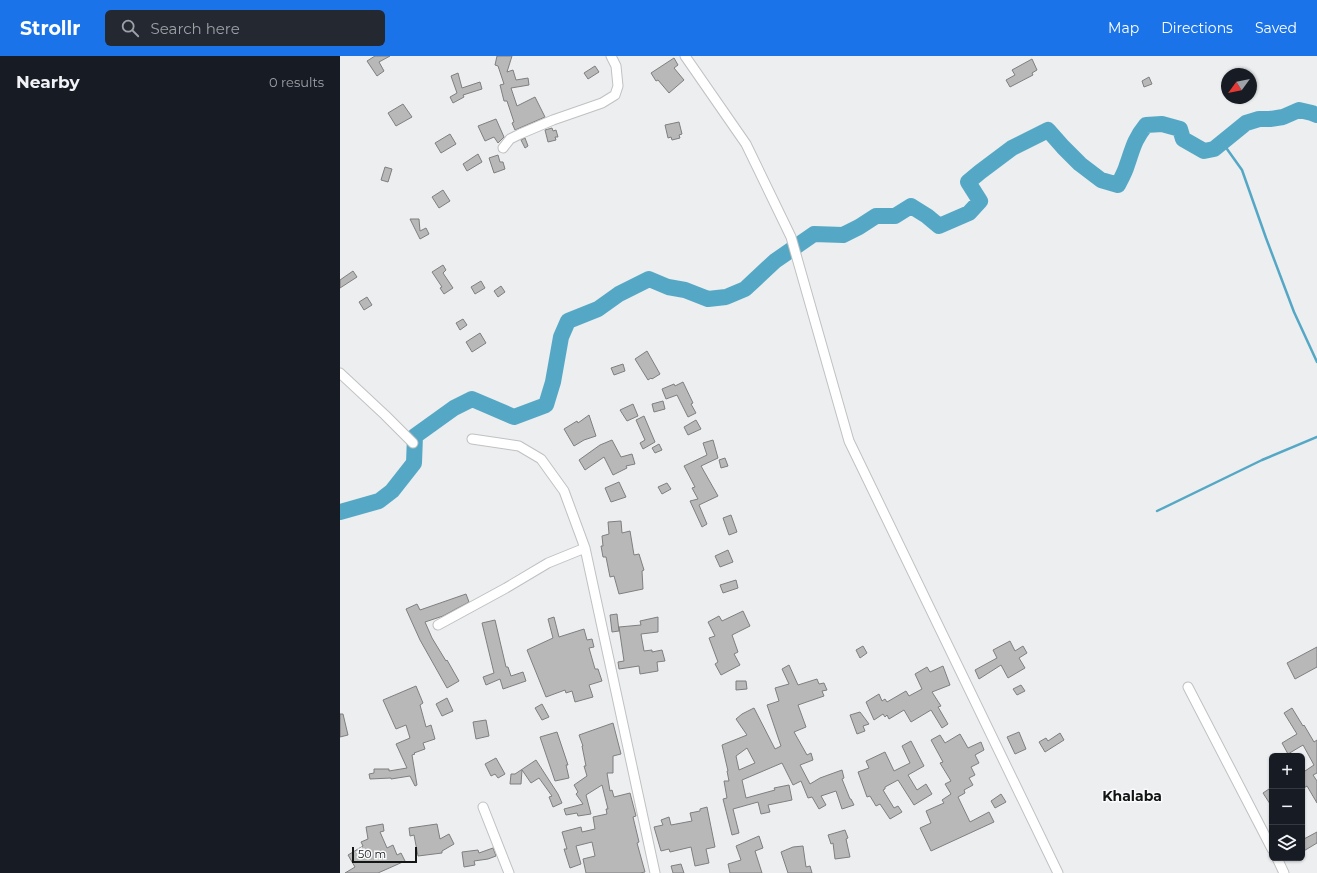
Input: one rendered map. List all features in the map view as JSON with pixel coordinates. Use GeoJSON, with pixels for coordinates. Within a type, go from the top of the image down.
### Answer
{"type":"FeatureCollection","features":[{"type":"Feature","properties":{"kind":"street"},"geometry":{"type":"LineString","coordinates":[[503,148],[510,139],[520,134],[553,120],[602,103],[615,95],[618,86],[616,66],[611,56]]}},
{"type":"Feature","properties":{"kind":"street"},"geometry":{"type":"LineString","coordinates":[[685,56],[688,63],[746,144],[791,237],[849,441],[1058,873]]}},
{"type":"Feature","properties":{"kind":"street"},"geometry":{"type":"LineString","coordinates":[[340,373],[386,415],[413,443]]}},
{"type":"Feature","properties":{"kind":"street"},"geometry":{"type":"LineString","coordinates":[[472,439],[519,446],[541,459],[564,491],[585,548],[655,873]]}},
{"type":"Feature","properties":{"kind":"street"},"geometry":{"type":"LineString","coordinates":[[438,625],[548,563],[585,548]]}},
{"type":"Feature","properties":{"kind":"street"},"geometry":{"type":"LineString","coordinates":[[1188,687],[1269,843]]}},
{"type":"Feature","properties":{"kind":"street"},"geometry":{"type":"LineString","coordinates":[[483,807],[509,873]]}},
{"type":"Feature","properties":{"kind":"street"},"geometry":{"type":"LineString","coordinates":[[1278,861],[1284,873]]}},
{"type":"Feature","properties":{"kind":"building"},"geometry":{"type":"Polygon","coordinates":[[[375,56],[390,56],[379,62],[384,71],[377,76],[367,61],[375,56]]]}},
{"type":"Feature","properties":{"kind":"building"},"geometry":{"type":"Polygon","coordinates":[[[497,56],[512,56],[507,72],[513,70],[516,80],[528,78],[529,85],[511,88],[517,106],[535,97],[545,117],[515,130],[507,101],[504,101],[500,85],[504,84],[498,66],[495,65],[497,56]]]}},
{"type":"Feature","properties":{"kind":"building"},"geometry":{"type":"Polygon","coordinates":[[[674,58],[678,65],[674,68],[684,80],[669,93],[658,80],[656,81],[651,73],[674,58]]]}},
{"type":"Feature","properties":{"kind":"building"},"geometry":{"type":"Polygon","coordinates":[[[1032,59],[1037,70],[1032,73],[1033,75],[1010,87],[1006,80],[1015,75],[1012,70],[1032,59]]]}},
{"type":"Feature","properties":{"kind":"building"},"geometry":{"type":"Polygon","coordinates":[[[595,66],[599,72],[588,79],[584,73],[595,66]]]}},
{"type":"Feature","properties":{"kind":"building"},"geometry":{"type":"Polygon","coordinates":[[[458,73],[462,88],[480,82],[482,89],[463,95],[464,97],[453,103],[450,97],[457,93],[451,76],[458,73]]]}},
{"type":"Feature","properties":{"kind":"building"},"geometry":{"type":"Polygon","coordinates":[[[1149,77],[1152,84],[1144,87],[1142,81],[1149,77]]]}},
{"type":"Feature","properties":{"kind":"building"},"geometry":{"type":"Polygon","coordinates":[[[403,104],[412,117],[396,126],[388,113],[403,104]]]}},
{"type":"Feature","properties":{"kind":"building"},"geometry":{"type":"Polygon","coordinates":[[[496,119],[504,137],[498,143],[494,137],[485,141],[478,126],[496,119]]]}},
{"type":"Feature","properties":{"kind":"building"},"geometry":{"type":"Polygon","coordinates":[[[679,122],[682,134],[679,135],[680,138],[672,140],[671,137],[668,138],[665,125],[679,122]]]}},
{"type":"Feature","properties":{"kind":"building"},"geometry":{"type":"Polygon","coordinates":[[[552,128],[553,131],[556,130],[558,137],[555,137],[556,140],[548,142],[545,130],[552,128]]]}},
{"type":"Feature","properties":{"kind":"building"},"geometry":{"type":"Polygon","coordinates":[[[450,134],[456,144],[441,153],[435,143],[450,134]]]}},
{"type":"Feature","properties":{"kind":"building"},"geometry":{"type":"Polygon","coordinates":[[[525,138],[528,146],[525,148],[521,140],[525,138]]]}},
{"type":"Feature","properties":{"kind":"building"},"geometry":{"type":"Polygon","coordinates":[[[478,154],[482,162],[467,171],[463,164],[478,154]]]}},
{"type":"Feature","properties":{"kind":"building"},"geometry":{"type":"Polygon","coordinates":[[[498,155],[500,162],[503,162],[505,169],[494,173],[489,158],[498,155]]]}},
{"type":"Feature","properties":{"kind":"building"},"geometry":{"type":"Polygon","coordinates":[[[385,167],[392,169],[388,182],[381,180],[385,167]]]}},
{"type":"Feature","properties":{"kind":"building"},"geometry":{"type":"Polygon","coordinates":[[[443,190],[450,201],[439,208],[432,197],[443,190]]]}},
{"type":"Feature","properties":{"kind":"building"},"geometry":{"type":"Polygon","coordinates":[[[410,219],[419,219],[420,231],[426,228],[429,234],[420,239],[410,219]]]}},
{"type":"Feature","properties":{"kind":"building"},"geometry":{"type":"Polygon","coordinates":[[[443,265],[446,270],[443,273],[453,288],[444,294],[440,288],[442,287],[432,272],[443,265]]]}},
{"type":"Feature","properties":{"kind":"building"},"geometry":{"type":"Polygon","coordinates":[[[353,271],[357,277],[340,288],[340,280],[353,271]]]}},
{"type":"Feature","properties":{"kind":"building"},"geometry":{"type":"Polygon","coordinates":[[[481,281],[485,288],[475,294],[471,287],[481,281]]]}},
{"type":"Feature","properties":{"kind":"building"},"geometry":{"type":"Polygon","coordinates":[[[501,286],[505,292],[498,297],[494,291],[501,286]]]}},
{"type":"Feature","properties":{"kind":"building"},"geometry":{"type":"Polygon","coordinates":[[[367,297],[372,305],[364,310],[359,302],[367,297]]]}},
{"type":"Feature","properties":{"kind":"building"},"geometry":{"type":"Polygon","coordinates":[[[463,319],[467,325],[460,330],[456,323],[463,319]]]}},
{"type":"Feature","properties":{"kind":"building"},"geometry":{"type":"Polygon","coordinates":[[[480,333],[486,343],[472,352],[466,342],[480,333]]]}},
{"type":"Feature","properties":{"kind":"building"},"geometry":{"type":"Polygon","coordinates":[[[647,351],[660,374],[648,380],[635,359],[647,351]]]}},
{"type":"Feature","properties":{"kind":"building"},"geometry":{"type":"Polygon","coordinates":[[[623,364],[625,371],[614,375],[611,368],[623,364]]]}},
{"type":"Feature","properties":{"kind":"building"},"geometry":{"type":"Polygon","coordinates":[[[683,382],[696,413],[688,417],[677,395],[666,399],[662,389],[674,384],[675,386],[683,382]]]}},
{"type":"Feature","properties":{"kind":"building"},"geometry":{"type":"Polygon","coordinates":[[[663,401],[665,409],[654,412],[652,404],[663,401]]]}},
{"type":"Feature","properties":{"kind":"building"},"geometry":{"type":"Polygon","coordinates":[[[633,404],[638,416],[627,421],[620,410],[633,404]]]}},
{"type":"Feature","properties":{"kind":"building"},"geometry":{"type":"Polygon","coordinates":[[[589,415],[596,436],[584,440],[574,446],[564,429],[577,421],[578,423],[589,415]]]}},
{"type":"Feature","properties":{"kind":"building"},"geometry":{"type":"Polygon","coordinates":[[[644,416],[655,442],[643,449],[640,443],[645,440],[636,420],[644,416]]]}},
{"type":"Feature","properties":{"kind":"building"},"geometry":{"type":"Polygon","coordinates":[[[696,420],[701,429],[688,435],[684,427],[696,420]]]}},
{"type":"Feature","properties":{"kind":"building"},"geometry":{"type":"Polygon","coordinates":[[[612,440],[621,457],[632,454],[635,464],[626,466],[627,468],[613,475],[604,457],[585,470],[579,460],[600,445],[612,440]]]}},
{"type":"Feature","properties":{"kind":"building"},"geometry":{"type":"Polygon","coordinates":[[[713,440],[718,458],[701,466],[718,496],[699,505],[707,524],[702,527],[690,501],[698,499],[692,488],[695,487],[684,466],[707,455],[703,443],[713,440]]]}},
{"type":"Feature","properties":{"kind":"building"},"geometry":{"type":"Polygon","coordinates":[[[659,444],[662,450],[655,453],[652,448],[659,444]]]}},
{"type":"Feature","properties":{"kind":"building"},"geometry":{"type":"Polygon","coordinates":[[[725,458],[728,466],[721,468],[719,460],[725,458]]]}},
{"type":"Feature","properties":{"kind":"building"},"geometry":{"type":"Polygon","coordinates":[[[619,482],[626,497],[611,502],[605,488],[619,482]]]}},
{"type":"Feature","properties":{"kind":"building"},"geometry":{"type":"Polygon","coordinates":[[[667,483],[671,489],[662,494],[658,487],[667,483]]]}},
{"type":"Feature","properties":{"kind":"building"},"geometry":{"type":"Polygon","coordinates":[[[731,515],[737,532],[729,535],[723,518],[731,515]]]}},
{"type":"Feature","properties":{"kind":"building"},"geometry":{"type":"Polygon","coordinates":[[[621,521],[622,533],[630,531],[634,555],[639,554],[644,570],[642,571],[643,589],[619,594],[614,576],[610,577],[606,557],[603,557],[601,546],[603,546],[602,536],[609,534],[608,522],[621,521]]]}},
{"type":"Feature","properties":{"kind":"building"},"geometry":{"type":"Polygon","coordinates":[[[728,550],[733,562],[720,567],[715,556],[728,550]]]}},
{"type":"Feature","properties":{"kind":"building"},"geometry":{"type":"Polygon","coordinates":[[[736,580],[738,588],[723,593],[720,585],[736,580]]]}},
{"type":"Feature","properties":{"kind":"building"},"geometry":{"type":"Polygon","coordinates":[[[466,594],[469,602],[443,616],[425,622],[432,638],[459,681],[447,688],[420,640],[406,609],[417,604],[420,610],[466,594]]]}},
{"type":"Feature","properties":{"kind":"building"},"geometry":{"type":"Polygon","coordinates":[[[743,611],[750,626],[732,635],[738,652],[734,654],[740,665],[721,675],[715,664],[718,662],[709,638],[715,636],[708,622],[719,616],[722,621],[743,611]]]}},
{"type":"Feature","properties":{"kind":"building"},"geometry":{"type":"Polygon","coordinates":[[[617,614],[619,631],[612,632],[610,615],[617,614]]]}},
{"type":"Feature","properties":{"kind":"building"},"geometry":{"type":"Polygon","coordinates":[[[554,617],[559,637],[584,629],[587,640],[592,639],[594,647],[589,648],[595,669],[598,669],[602,681],[589,685],[593,697],[575,702],[572,691],[566,693],[565,690],[546,697],[527,650],[553,638],[548,619],[554,617]]]}},
{"type":"Feature","properties":{"kind":"building"},"geometry":{"type":"Polygon","coordinates":[[[658,617],[658,632],[641,634],[644,651],[652,650],[652,652],[662,650],[665,661],[657,662],[658,671],[640,674],[639,666],[619,669],[618,662],[624,661],[619,627],[641,625],[640,621],[658,617]]]}},
{"type":"Feature","properties":{"kind":"building"},"geometry":{"type":"Polygon","coordinates":[[[495,620],[506,667],[508,667],[511,676],[523,672],[526,681],[503,689],[500,679],[486,685],[483,677],[494,673],[482,623],[495,620]]]}},
{"type":"Feature","properties":{"kind":"building"},"geometry":{"type":"Polygon","coordinates":[[[1010,641],[1015,651],[1023,646],[1027,653],[1019,658],[1025,668],[1008,678],[1001,665],[979,679],[975,670],[997,658],[993,650],[1010,641]]]}},
{"type":"Feature","properties":{"kind":"building"},"geometry":{"type":"Polygon","coordinates":[[[863,646],[867,653],[860,658],[856,650],[863,646]]]}},
{"type":"Feature","properties":{"kind":"building"},"geometry":{"type":"Polygon","coordinates":[[[1317,647],[1317,667],[1295,679],[1287,663],[1317,647]]]}},
{"type":"Feature","properties":{"kind":"building"},"geometry":{"type":"Polygon","coordinates":[[[789,665],[798,685],[817,679],[819,684],[824,683],[827,690],[822,691],[824,696],[798,705],[806,727],[794,732],[807,755],[811,753],[813,760],[800,765],[810,784],[820,778],[842,770],[844,778],[842,779],[854,805],[842,809],[836,791],[821,796],[826,805],[819,809],[812,797],[808,798],[801,781],[793,785],[782,763],[742,780],[746,798],[775,790],[774,788],[789,785],[792,800],[768,805],[770,812],[761,814],[758,802],[733,809],[739,833],[732,835],[723,799],[727,798],[724,781],[729,781],[722,745],[747,735],[736,719],[754,708],[775,749],[781,746],[767,705],[779,701],[775,688],[789,684],[782,669],[789,665]],[[747,748],[736,756],[739,770],[755,763],[747,748]]]}},
{"type":"Feature","properties":{"kind":"building"},"geometry":{"type":"Polygon","coordinates":[[[943,666],[950,685],[932,692],[941,706],[938,707],[948,724],[942,728],[931,710],[911,722],[904,710],[889,719],[887,715],[885,717],[883,714],[874,720],[866,702],[879,694],[882,701],[885,699],[887,702],[906,691],[909,696],[922,689],[915,674],[927,667],[930,672],[943,666]]]}},
{"type":"Feature","properties":{"kind":"building"},"geometry":{"type":"Polygon","coordinates":[[[736,681],[746,681],[747,689],[736,690],[736,681]]]}},
{"type":"Feature","properties":{"kind":"building"},"geometry":{"type":"Polygon","coordinates":[[[1021,685],[1025,691],[1017,695],[1013,689],[1021,685]]]}},
{"type":"Feature","properties":{"kind":"building"},"geometry":{"type":"Polygon","coordinates":[[[416,686],[423,703],[420,705],[426,727],[431,725],[435,739],[423,743],[425,749],[412,755],[417,785],[415,786],[410,776],[391,779],[370,779],[369,774],[374,773],[374,769],[389,769],[389,771],[407,768],[396,744],[410,738],[406,725],[396,729],[383,700],[416,686]]]}},
{"type":"Feature","properties":{"kind":"building"},"geometry":{"type":"Polygon","coordinates":[[[447,698],[453,711],[442,716],[436,704],[447,698]]]}},
{"type":"Feature","properties":{"kind":"building"},"geometry":{"type":"Polygon","coordinates":[[[542,704],[549,717],[542,720],[535,708],[542,704]]]}},
{"type":"Feature","properties":{"kind":"building"},"geometry":{"type":"Polygon","coordinates":[[[1292,708],[1314,742],[1317,740],[1317,773],[1313,775],[1317,781],[1317,803],[1307,786],[1305,787],[1305,771],[1314,765],[1303,745],[1287,753],[1282,743],[1297,734],[1284,713],[1292,708]]]}},
{"type":"Feature","properties":{"kind":"building"},"geometry":{"type":"Polygon","coordinates":[[[860,712],[869,724],[863,726],[865,731],[857,734],[850,715],[860,712]]]}},
{"type":"Feature","properties":{"kind":"building"},"geometry":{"type":"Polygon","coordinates":[[[340,714],[343,714],[348,735],[340,737],[340,714]]]}},
{"type":"Feature","properties":{"kind":"building"},"geometry":{"type":"Polygon","coordinates":[[[486,720],[489,736],[476,739],[473,722],[486,720]]]}},
{"type":"Feature","properties":{"kind":"building"},"geometry":{"type":"Polygon","coordinates":[[[613,723],[621,754],[613,756],[613,773],[607,773],[610,791],[612,790],[614,797],[630,793],[636,816],[633,817],[639,842],[637,843],[645,872],[586,873],[583,859],[595,856],[592,842],[576,846],[581,864],[570,868],[564,849],[567,849],[562,832],[581,827],[582,832],[595,829],[593,817],[607,814],[606,809],[608,809],[602,785],[586,795],[591,814],[578,816],[577,813],[566,815],[564,809],[583,804],[576,794],[578,792],[574,785],[587,776],[584,766],[586,766],[583,746],[579,735],[613,723]]]}},
{"type":"Feature","properties":{"kind":"building"},"geometry":{"type":"Polygon","coordinates":[[[557,732],[568,765],[566,765],[569,778],[555,781],[540,737],[557,732]]]}},
{"type":"Feature","properties":{"kind":"building"},"geometry":{"type":"Polygon","coordinates":[[[1019,732],[1026,749],[1015,754],[1007,737],[1019,732]]]}},
{"type":"Feature","properties":{"kind":"building"},"geometry":{"type":"Polygon","coordinates":[[[1060,733],[1064,740],[1045,752],[1039,742],[1046,738],[1048,741],[1060,733]]]}},
{"type":"Feature","properties":{"kind":"building"},"geometry":{"type":"Polygon","coordinates":[[[960,734],[968,748],[981,742],[984,750],[975,755],[979,763],[971,767],[975,775],[969,778],[973,785],[964,790],[965,793],[958,797],[970,822],[989,812],[994,822],[931,851],[920,828],[931,823],[926,811],[944,803],[942,800],[951,794],[945,784],[951,781],[940,763],[943,762],[931,740],[940,735],[945,743],[960,734]]]}},
{"type":"Feature","properties":{"kind":"building"},"geometry":{"type":"Polygon","coordinates":[[[911,741],[924,766],[908,775],[917,790],[926,784],[932,794],[914,805],[898,780],[885,787],[883,790],[894,808],[898,806],[902,812],[890,819],[880,804],[876,806],[870,796],[867,797],[858,772],[869,768],[866,761],[885,752],[894,771],[910,763],[902,746],[911,741]]]}},
{"type":"Feature","properties":{"kind":"building"},"geometry":{"type":"Polygon","coordinates":[[[496,758],[505,774],[498,778],[495,774],[491,776],[485,764],[496,758]]]}},
{"type":"Feature","properties":{"kind":"building"},"geometry":{"type":"Polygon","coordinates":[[[536,760],[558,794],[562,803],[553,807],[549,797],[552,796],[539,778],[531,783],[522,770],[521,784],[510,784],[511,774],[515,774],[536,760]]]}},
{"type":"Feature","properties":{"kind":"building"},"geometry":{"type":"Polygon","coordinates":[[[1269,789],[1269,802],[1263,793],[1269,789]]]}},
{"type":"Feature","properties":{"kind":"building"},"geometry":{"type":"Polygon","coordinates":[[[1001,794],[1006,802],[995,808],[991,801],[1001,794]]]}},
{"type":"Feature","properties":{"kind":"building"},"geometry":{"type":"Polygon","coordinates":[[[707,807],[715,847],[706,849],[709,863],[695,866],[691,847],[670,852],[669,849],[661,851],[654,827],[663,825],[661,820],[669,817],[671,825],[692,821],[690,813],[700,811],[700,809],[707,807]]]}},
{"type":"Feature","properties":{"kind":"building"},"geometry":{"type":"Polygon","coordinates":[[[383,824],[384,831],[380,832],[387,848],[393,845],[397,855],[401,853],[405,861],[378,873],[345,873],[355,867],[348,855],[363,846],[361,842],[368,839],[366,827],[383,824]]]}},
{"type":"Feature","properties":{"kind":"building"},"geometry":{"type":"Polygon","coordinates":[[[437,824],[440,839],[449,834],[454,844],[442,851],[442,853],[418,856],[414,835],[410,836],[409,828],[437,824]]]}},
{"type":"Feature","properties":{"kind":"building"},"geometry":{"type":"Polygon","coordinates":[[[845,830],[848,838],[846,839],[850,857],[835,859],[833,843],[831,844],[828,835],[845,830]]]}},
{"type":"Feature","properties":{"kind":"building"},"geometry":{"type":"Polygon","coordinates":[[[1317,832],[1317,843],[1305,850],[1305,838],[1317,832]]]}},
{"type":"Feature","properties":{"kind":"building"},"geometry":{"type":"Polygon","coordinates":[[[759,836],[763,848],[755,851],[762,873],[730,873],[728,864],[741,860],[736,846],[759,836]]]}},
{"type":"Feature","properties":{"kind":"building"},"geometry":{"type":"Polygon","coordinates":[[[803,846],[806,867],[810,866],[812,873],[788,873],[781,852],[793,847],[803,846]]]}},
{"type":"Feature","properties":{"kind":"building"},"geometry":{"type":"Polygon","coordinates":[[[493,848],[496,856],[474,861],[475,865],[464,867],[462,852],[478,850],[479,853],[493,848]]]}},
{"type":"Feature","properties":{"kind":"building"},"geometry":{"type":"Polygon","coordinates":[[[681,864],[684,873],[673,873],[671,866],[681,864]]]}},
{"type":"Feature","properties":{"kind":"waterway"},"geometry":{"type":"LineString","coordinates":[[340,512],[379,501],[392,491],[414,463],[415,436],[454,408],[472,399],[514,417],[546,405],[553,382],[561,337],[568,321],[598,309],[619,294],[649,279],[668,287],[685,290],[708,299],[726,297],[745,289],[775,261],[814,234],[843,235],[876,216],[895,216],[911,206],[939,226],[969,213],[980,201],[968,182],[1012,148],[1048,130],[1080,164],[1101,180],[1118,185],[1136,140],[1146,125],[1162,124],[1180,129],[1183,139],[1204,151],[1214,149],[1246,123],[1259,119],[1283,117],[1299,110],[1317,115]]}},
{"type":"Feature","properties":{"kind":"waterway"},"geometry":{"type":"LineString","coordinates":[[1222,142],[1242,170],[1294,312],[1317,362]]}},
{"type":"Feature","properties":{"kind":"waterway"},"geometry":{"type":"LineString","coordinates":[[1157,511],[1262,460],[1317,437]]}},
{"type":"Feature","properties":{"kind":"district","name":"Khalaba"},"geometry":{"type":"Point","coordinates":[1132,796]}}]}
